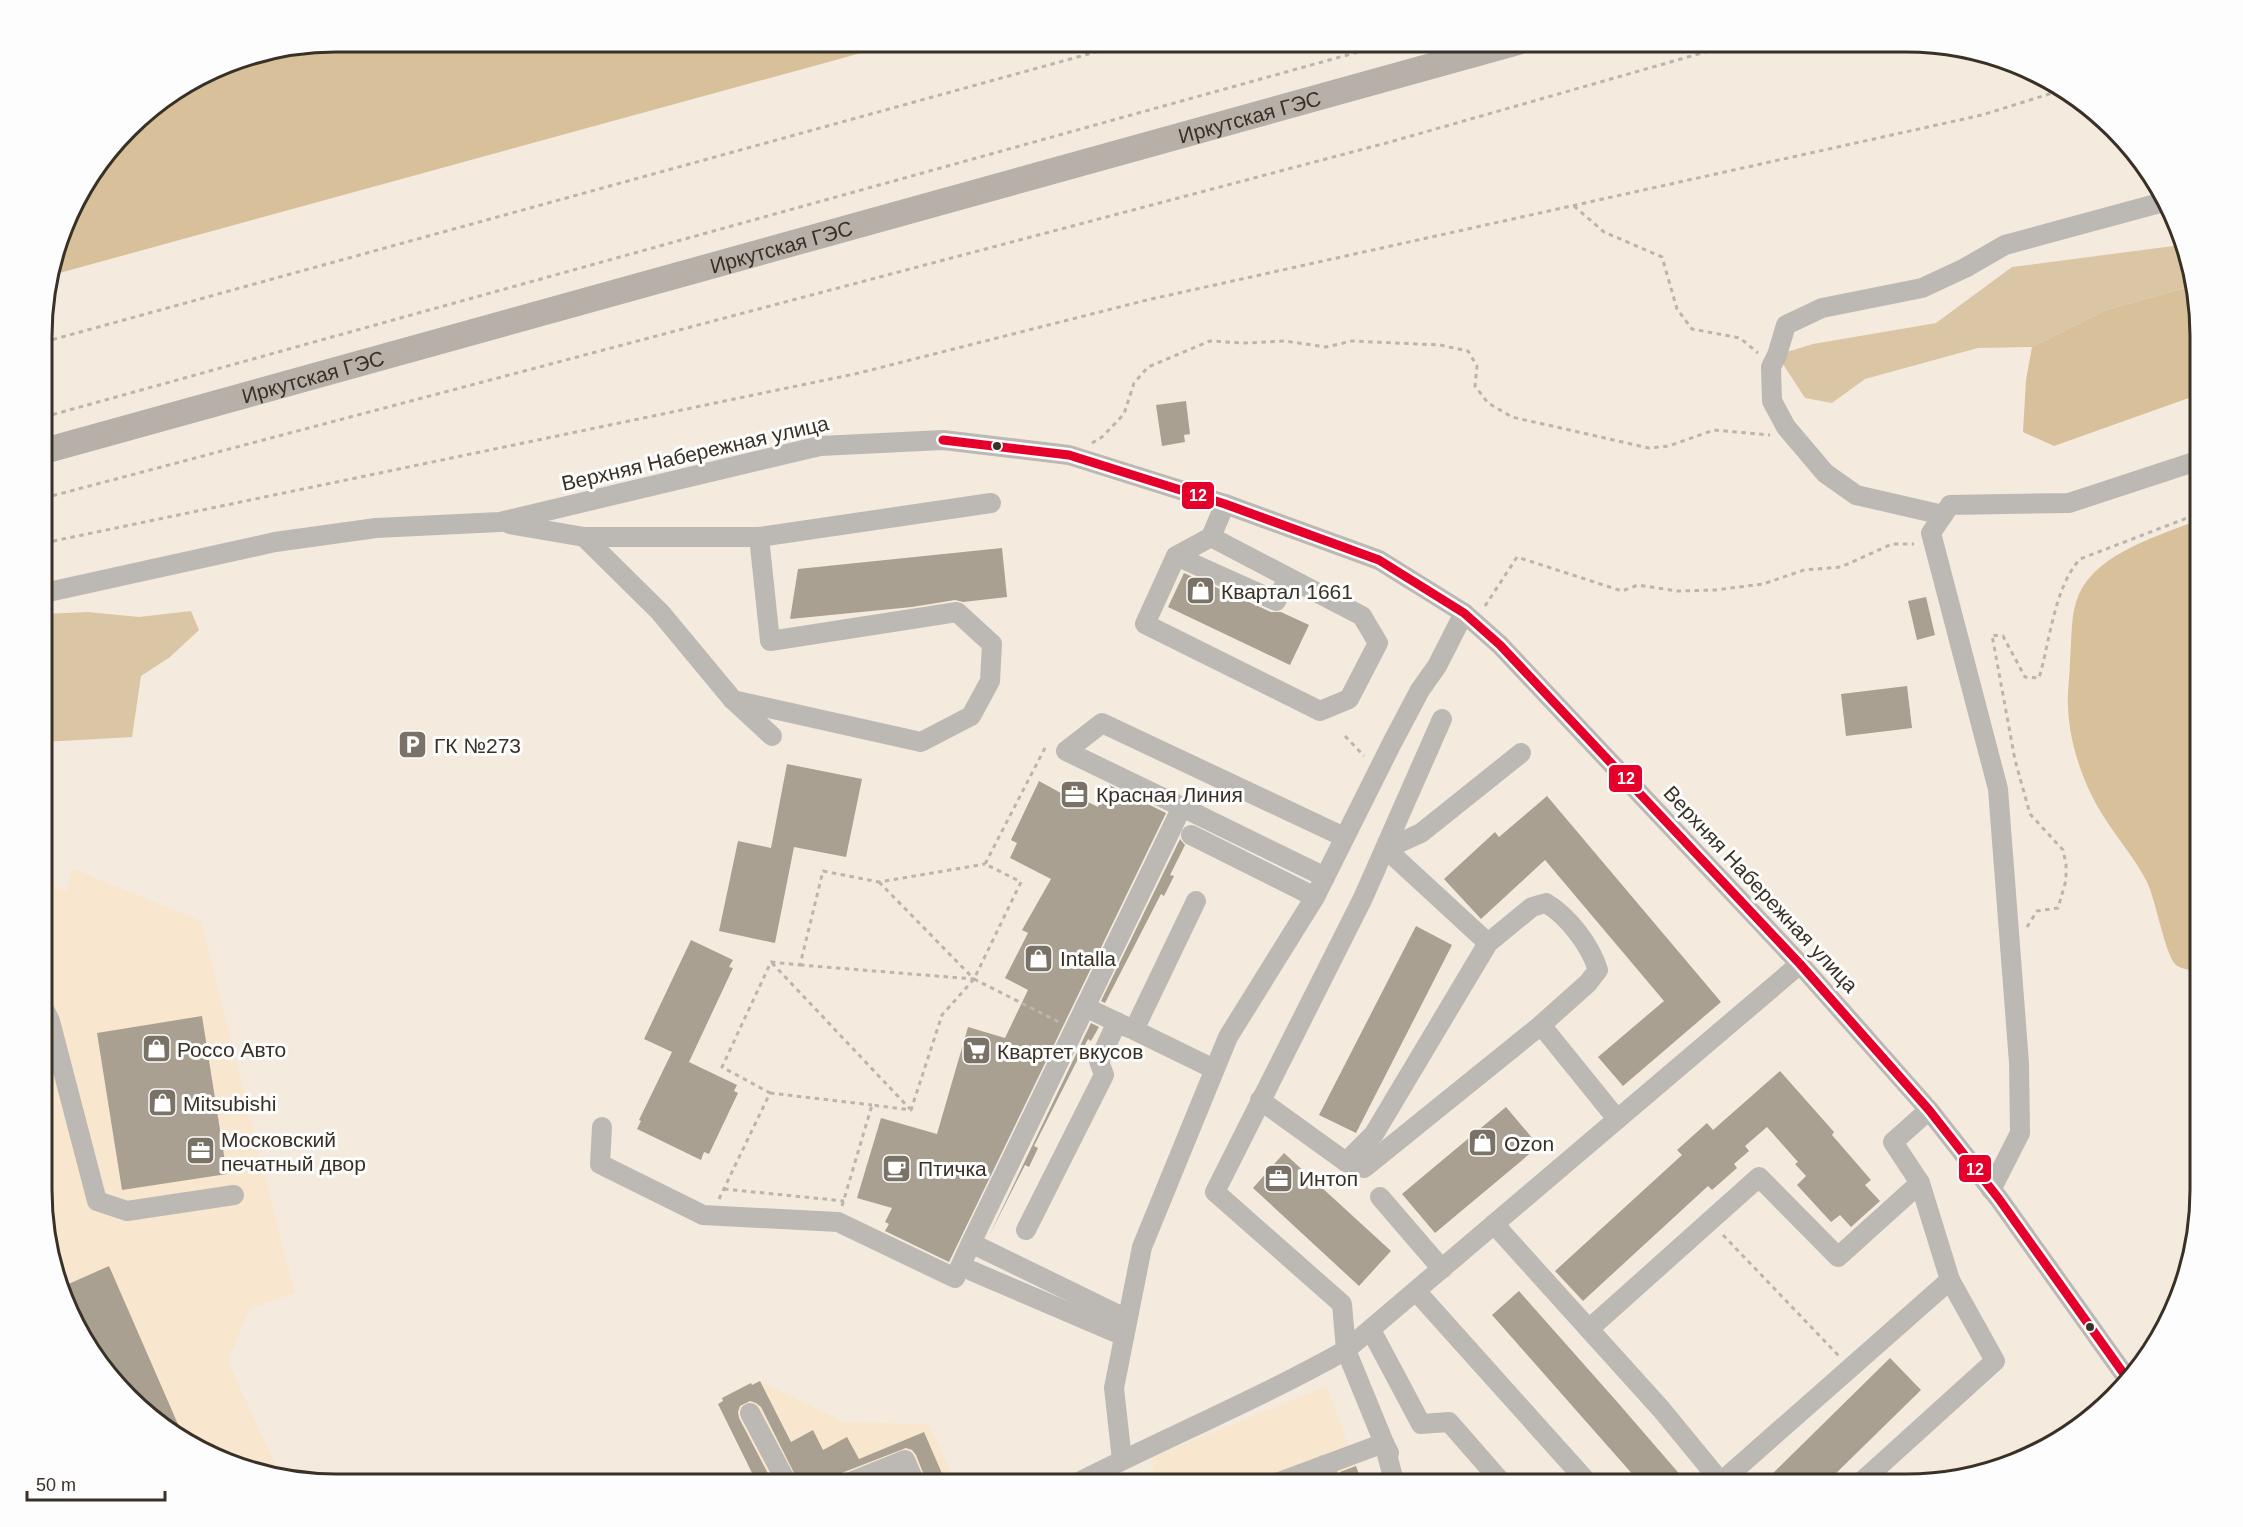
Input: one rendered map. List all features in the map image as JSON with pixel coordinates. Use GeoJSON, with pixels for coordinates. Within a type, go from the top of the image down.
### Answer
{"type":"FeatureCollection","features":[{"type":"Feature","properties":{"kind":"main road","name":"Иркутская ГЭС"},"geometry":{"type":"LineString","coordinates":[[52,449],[1482,52]]}},
{"type":"Feature","properties":{"kind":"street"},"geometry":{"type":"LineString","coordinates":[[1943,515],[1856,495],[1825,473],[1794,437],[1772,401],[1771,367],[1786,325],[1822,308],[1922,288],[1965,268],[2005,245],[2157,204]]}},
{"type":"Feature","properties":{"kind":"street","name":"Верхняя Набережная улица"},"geometry":{"type":"LineString","coordinates":[[52,591],[275,542],[376,528],[500,522],[820,446],[943,440],[1069,455],[1226,504],[1379,560],[1469,617],[1500,645],[1800,964],[1929,1110],[1991,1190],[2124,1374]]}},
{"type":"Feature","properties":{"kind":"street"},"geometry":{"type":"LineString","coordinates":[[1991,1190],[2020,1133],[2019,1063],[1998,789],[1931,532],[1950,505],[2069,503],[2190,463]]}},
{"type":"Feature","properties":{"kind":"street"},"geometry":{"type":"LineString","coordinates":[[500,522],[584,537],[759,537],[991,503]]}},
{"type":"Feature","properties":{"kind":"street"},"geometry":{"type":"LineString","coordinates":[[1211,537],[1362,616],[1378,643],[1349,699],[1320,711],[1145,624],[1176,555],[1211,537],[1226,504]]}},
{"type":"Feature","properties":{"kind":"street"},"geometry":{"type":"LineString","coordinates":[[584,537],[660,612],[733,700],[772,736]]}},
{"type":"Feature","properties":{"kind":"street"},"geometry":{"type":"LineString","coordinates":[[733,700],[921,742],[971,716],[990,681],[992,644],[957,612],[770,641],[759,537]]}},
{"type":"Feature","properties":{"kind":"street"},"geometry":{"type":"LineString","coordinates":[[1176,555],[1276,600],[1288,578]]}},
{"type":"Feature","properties":{"kind":"street"},"geometry":{"type":"LineString","coordinates":[[1122,1460],[1114,1388],[1142,1247],[1214,1069],[1228,1037],[1315,897],[1420,690],[1469,617]]}},
{"type":"Feature","properties":{"kind":"street"},"geometry":{"type":"LineString","coordinates":[[1398,1474],[1346,1350],[1342,1304],[1215,1192],[1363,898],[1442,719]]}},
{"type":"Feature","properties":{"kind":"street"},"geometry":{"type":"LineString","coordinates":[[1325,876],[1066,751],[1102,723],[1344,837]]}},
{"type":"Feature","properties":{"kind":"street"},"geometry":{"type":"LineString","coordinates":[[1386,849],[1421,833],[1521,753]]}},
{"type":"Feature","properties":{"kind":"street"},"geometry":{"type":"LineString","coordinates":[[602,1127],[600,1164],[704,1215],[838,1222],[955,1278],[1182,807]]}},
{"type":"Feature","properties":{"kind":"street"},"geometry":{"type":"LineString","coordinates":[[1191,835],[1315,897]]}},
{"type":"Feature","properties":{"kind":"street"},"geometry":{"type":"LineString","coordinates":[[1386,849],[1488,943]]}},
{"type":"Feature","properties":{"kind":"street"},"geometry":{"type":"LineString","coordinates":[[1026,1230],[1104,1075],[1098,1061],[1125,1026],[1196,901]]}},
{"type":"Feature","properties":{"kind":"street"},"geometry":{"type":"LineString","coordinates":[[1260,1100],[1346,1162],[1364,1168],[1541,1025],[1588,983],[1598,970],[1592,953],[1559,911],[1546,903],[1532,907],[1488,943],[1374,1134],[1346,1162]]}},
{"type":"Feature","properties":{"kind":"street"},"geometry":{"type":"LineString","coordinates":[[1095,1474],[1311,1370],[1346,1350],[1800,964]]}},
{"type":"Feature","properties":{"kind":"street"},"geometry":{"type":"LineString","coordinates":[[1085,1007],[1214,1069]]}},
{"type":"Feature","properties":{"kind":"street"},"geometry":{"type":"LineString","coordinates":[[1541,1025],[1617,1119]]}},
{"type":"Feature","properties":{"kind":"street"},"geometry":{"type":"LineString","coordinates":[[52,1028],[97,1201],[127,1211],[234,1195]]}},
{"type":"Feature","properties":{"kind":"street"},"geometry":{"type":"LineString","coordinates":[[1870,1474],[1995,1362],[1950,1280],[1920,1183],[1893,1142],[1929,1110]]}},
{"type":"Feature","properties":{"kind":"street"},"geometry":{"type":"LineString","coordinates":[[1589,1329],[1759,1177],[1838,1257],[1920,1183]]}},
{"type":"Feature","properties":{"kind":"street"},"geometry":{"type":"LineString","coordinates":[[1380,1197],[1442,1269]]}},
{"type":"Feature","properties":{"kind":"street"},"geometry":{"type":"LineString","coordinates":[[1494,1224],[1661,1409],[1714,1474]]}},
{"type":"Feature","properties":{"kind":"street"},"geometry":{"type":"LineString","coordinates":[[972,1243],[1126,1327]]}},
{"type":"Feature","properties":{"kind":"street"},"geometry":{"type":"LineString","coordinates":[[972,1271],[1126,1327]]}},
{"type":"Feature","properties":{"kind":"street"},"geometry":{"type":"LineString","coordinates":[[1730,1474],[1950,1280]]}},
{"type":"Feature","properties":{"kind":"street"},"geometry":{"type":"LineString","coordinates":[[1416,1292],[1580,1474]]}},
{"type":"Feature","properties":{"kind":"street"},"geometry":{"type":"LineString","coordinates":[[1371,1330],[1421,1424],[1449,1422],[1494,1474]]}},
{"type":"Feature","properties":{"kind":"street"},"geometry":{"type":"LineString","coordinates":[[750,1413],[782,1474]]}},
{"type":"Feature","properties":{"kind":"street"},"geometry":{"type":"LineString","coordinates":[[1300,1474],[1384,1443]]}},
{"type":"Feature","properties":{"kind":"street"},"geometry":{"type":"LineString","coordinates":[[1384,1443],[1392,1474]]}},
{"type":"Feature","properties":{"kind":"street"},"geometry":{"type":"LineString","coordinates":[[870,1474],[905,1460],[911,1474]]}},
{"type":"Feature","properties":{"kind":"street"},"geometry":{"type":"LineString","coordinates":[[1324,1465],[1328,1474]]}},
{"type":"Feature","properties":{"kind":"path"},"geometry":{"type":"LineString","coordinates":[[52,340],[1096,52]]}},
{"type":"Feature","properties":{"kind":"path"},"geometry":{"type":"LineString","coordinates":[[52,415],[1358,52]]}},
{"type":"Feature","properties":{"kind":"path"},"geometry":{"type":"LineString","coordinates":[[52,496],[1379,145],[1705,52]]}},
{"type":"Feature","properties":{"kind":"path"},"geometry":{"type":"LineString","coordinates":[[52,542],[859,373],[1147,300],[1982,115],[2052,93]]}},
{"type":"Feature","properties":{"kind":"path"},"geometry":{"type":"LineString","coordinates":[[1574,206],[1604,232],[1662,257],[1677,309],[1692,329],[1740,338],[1760,354]]}},
{"type":"Feature","properties":{"kind":"path"},"geometry":{"type":"LineString","coordinates":[[1069,455],[1102,437],[1124,414],[1134,383],[1148,367],[1210,341],[1245,343],[1285,341],[1326,347],[1352,340],[1440,345],[1468,351],[1477,366],[1475,386],[1488,403],[1512,417],[1649,448],[1669,446],[1714,430],[1794,437]]}},
{"type":"Feature","properties":{"kind":"path"},"geometry":{"type":"LineString","coordinates":[[2024,931],[2037,911],[2058,908],[2066,880],[2066,864],[2063,850],[2030,814],[2015,760],[1992,635],[2002,636],[2025,677],[2039,678],[2061,595],[2070,570],[2080,559],[2190,517]]}},
{"type":"Feature","properties":{"kind":"path"},"geometry":{"type":"LineString","coordinates":[[1469,617],[1517,557],[1622,591],[1638,585],[1677,591],[1715,590],[1762,584],[1804,570],[1841,567],[1892,544],[1934,544]]}},
{"type":"Feature","properties":{"kind":"path"},"geometry":{"type":"LineString","coordinates":[[1345,736],[1378,770]]}},
{"type":"Feature","properties":{"kind":"path"},"geometry":{"type":"LineString","coordinates":[[985,864],[1047,744]]}},
{"type":"Feature","properties":{"kind":"path"},"geometry":{"type":"LineString","coordinates":[[800,965],[823,871],[879,882],[985,864],[1021,882],[974,979],[942,1015],[911,1110]]}},
{"type":"Feature","properties":{"kind":"path"},"geometry":{"type":"LineString","coordinates":[[879,882],[974,979],[1074,1030]]}},
{"type":"Feature","properties":{"kind":"path"},"geometry":{"type":"LineString","coordinates":[[771,962],[974,979]]}},
{"type":"Feature","properties":{"kind":"path"},"geometry":{"type":"LineString","coordinates":[[771,962],[911,1110]]}},
{"type":"Feature","properties":{"kind":"path"},"geometry":{"type":"LineString","coordinates":[[771,962],[722,1068],[770,1093],[911,1110]]}},
{"type":"Feature","properties":{"kind":"path"},"geometry":{"type":"LineString","coordinates":[[711,1215],[770,1093]]}},
{"type":"Feature","properties":{"kind":"path"},"geometry":{"type":"LineString","coordinates":[[838,1222],[872,1105]]}},
{"type":"Feature","properties":{"kind":"path"},"geometry":{"type":"LineString","coordinates":[[724,1189],[844,1201]]}},
{"type":"Feature","properties":{"kind":"path"},"geometry":{"type":"LineString","coordinates":[[1710,1221],[1850,1368]]}},
{"type":"Feature","properties":{"kind":"shaded area"},"geometry":{"type":"Polygon","coordinates":[[[337,52],[865,52],[60,273],[82,211],[100,179],[123,149],[149,123],[179,100],[228,74],[263,62],[300,55],[337,52]]]}},
{"type":"Feature","properties":{"kind":"shaded area"},"geometry":{"type":"Polygon","coordinates":[[[2175,246],[2186,288],[2106,310],[2032,347],[1978,348],[1865,379],[1832,403],[1805,398],[1777,355],[1813,344],[1936,323],[2012,267],[2175,246]]]}},
{"type":"Feature","properties":{"kind":"shaded area"},"geometry":{"type":"Polygon","coordinates":[[[2186,288],[2190,318],[2190,398],[2054,446],[2023,432],[2026,380],[2032,347],[2106,310],[2186,288]]]}},
{"type":"Feature","properties":{"kind":"shaded area"},"geometry":{"type":"Polygon","coordinates":[[[2190,523],[2190,969],[2175,964],[2171,958],[2147,882],[2102,814],[2089,789],[2074,748],[2069,720],[2072,627],[2079,594],[2088,579],[2101,567],[2116,556],[2190,523]]]}},
{"type":"Feature","properties":{"kind":"shaded area"},"geometry":{"type":"Polygon","coordinates":[[[191,611],[199,630],[170,657],[141,676],[132,737],[52,742],[52,614],[88,612],[139,617],[191,611]]]}},
{"type":"Feature","properties":{"kind":"shaded area"},"geometry":{"type":"Polygon","coordinates":[[[72,868],[201,921],[295,1293],[250,1309],[228,1361],[277,1468],[245,1459],[211,1445],[179,1427],[149,1404],[123,1378],[100,1348],[74,1299],[58,1246],[52,1190],[52,885],[66,891],[72,868]]]}},
{"type":"Feature","properties":{"kind":"shaded area"},"geometry":{"type":"Polygon","coordinates":[[[760,1381],[844,1422],[929,1424],[952,1474],[753,1474],[718,1404],[723,1401],[722,1398],[751,1383],[752,1385],[760,1381]]]}},
{"type":"Feature","properties":{"kind":"shaded area"},"geometry":{"type":"Polygon","coordinates":[[[1327,1386],[1359,1474],[1154,1474],[1152,1457],[1327,1386]]]}},
{"type":"Feature","properties":{"kind":"building"},"geometry":{"type":"Polygon","coordinates":[[[1186,401],[1190,434],[1184,435],[1185,442],[1162,446],[1156,405],[1186,401]]]}},
{"type":"Feature","properties":{"kind":"building"},"geometry":{"type":"Polygon","coordinates":[[[1002,548],[1007,597],[963,602],[955,600],[912,607],[790,619],[798,569],[1002,548]]]}},
{"type":"Feature","properties":{"kind":"building"},"geometry":{"type":"Polygon","coordinates":[[[1184,573],[1271,612],[1281,612],[1309,625],[1290,665],[1168,607],[1184,573]]]}},
{"type":"Feature","properties":{"kind":"building"},"geometry":{"type":"Polygon","coordinates":[[[1926,597],[1935,635],[1917,640],[1908,601],[1926,597]]]}},
{"type":"Feature","properties":{"kind":"building"},"geometry":{"type":"Polygon","coordinates":[[[1907,686],[1912,728],[1846,736],[1841,694],[1907,686]]]}},
{"type":"Feature","properties":{"kind":"building"},"geometry":{"type":"Polygon","coordinates":[[[787,764],[862,779],[846,857],[794,847],[775,943],[719,931],[738,841],[771,848],[787,764]]]}},
{"type":"Feature","properties":{"kind":"building"},"geometry":{"type":"Polygon","coordinates":[[[1039,781],[1068,797],[1070,793],[1098,807],[1109,785],[1166,813],[949,1262],[885,1231],[889,1224],[885,1222],[892,1208],[857,1198],[881,1118],[937,1134],[968,1027],[1005,1038],[1028,990],[1005,978],[1028,933],[1022,930],[1051,879],[1010,858],[1017,843],[1011,840],[1039,781]]]}},
{"type":"Feature","properties":{"kind":"building"},"geometry":{"type":"Polygon","coordinates":[[[1547,796],[1721,1002],[1623,1086],[1598,1057],[1664,1001],[1545,860],[1481,919],[1444,879],[1495,832],[1499,837],[1547,796]]]}},
{"type":"Feature","properties":{"kind":"building"},"geometry":{"type":"Polygon","coordinates":[[[1180,839],[1185,845],[1170,875],[1174,876],[1164,896],[1161,894],[1105,1003],[1101,1001],[1180,839]]]}},
{"type":"Feature","properties":{"kind":"building"},"geometry":{"type":"Polygon","coordinates":[[[1416,926],[1452,945],[1356,1133],[1319,1115],[1416,926]]]}},
{"type":"Feature","properties":{"kind":"building"},"geometry":{"type":"Polygon","coordinates":[[[691,940],[733,960],[729,967],[733,968],[689,1062],[737,1085],[734,1091],[738,1093],[709,1154],[704,1152],[701,1160],[637,1129],[641,1121],[639,1120],[672,1052],[644,1039],[691,940]]]}},
{"type":"Feature","properties":{"kind":"building","name":"Mitsubishi"},"geometry":{"type":"Polygon","coordinates":[[[202,1016],[227,1174],[122,1190],[97,1033],[202,1016]]]}},
{"type":"Feature","properties":{"kind":"building"},"geometry":{"type":"Polygon","coordinates":[[[1091,1023],[1099,1027],[1091,1041],[1088,1039],[1034,1146],[1038,1148],[1029,1167],[1025,1165],[988,1238],[1091,1023]]]}},
{"type":"Feature","properties":{"kind":"building"},"geometry":{"type":"Polygon","coordinates":[[[1780,1071],[1834,1132],[1832,1135],[1871,1180],[1865,1185],[1880,1201],[1851,1227],[1840,1215],[1831,1222],[1797,1185],[1806,1176],[1795,1164],[1798,1162],[1767,1127],[1745,1146],[1749,1151],[1734,1164],[1737,1168],[1712,1190],[1708,1186],[1583,1301],[1555,1271],[1682,1155],[1677,1150],[1707,1123],[1713,1130],[1780,1071]]]}},
{"type":"Feature","properties":{"kind":"building"},"geometry":{"type":"Polygon","coordinates":[[[1506,1107],[1539,1146],[1435,1233],[1402,1194],[1506,1107]]]}},
{"type":"Feature","properties":{"kind":"building"},"geometry":{"type":"Polygon","coordinates":[[[1284,1153],[1391,1251],[1359,1286],[1253,1188],[1284,1153]]]}},
{"type":"Feature","properties":{"kind":"building"},"geometry":{"type":"Polygon","coordinates":[[[109,1266],[179,1427],[149,1404],[111,1363],[82,1316],[69,1284],[109,1266]]]}},
{"type":"Feature","properties":{"kind":"building"},"geometry":{"type":"Polygon","coordinates":[[[1519,1291],[1679,1474],[1632,1474],[1492,1315],[1519,1291]]]}},
{"type":"Feature","properties":{"kind":"building"},"geometry":{"type":"Polygon","coordinates":[[[1890,1358],[1921,1390],[1835,1474],[1772,1474],[1890,1358]]]}},
{"type":"Feature","properties":{"kind":"building"},"geometry":{"type":"Polygon","coordinates":[[[760,1381],[791,1442],[813,1430],[823,1450],[847,1437],[859,1459],[924,1432],[942,1474],[924,1474],[916,1455],[912,1450],[906,1448],[839,1474],[794,1474],[761,1407],[750,1401],[740,1406],[739,1418],[768,1474],[753,1474],[718,1404],[723,1401],[722,1398],[751,1383],[752,1385],[760,1381]]]}},
{"type":"Feature","properties":{"kind":"building"},"geometry":{"type":"Polygon","coordinates":[[[1356,1466],[1359,1474],[1341,1474],[1340,1472],[1356,1466]]]}},
{"type":"Feature","properties":{"kind":"transit line","name":"12"},"geometry":{"type":"LineString","coordinates":[[943,440],[1069,455],[1225,504],[1379,560],[1464,613],[1500,645],[1800,964],[1929,1110],[1999,1199],[2124,1373]]}},
{"type":"Feature","properties":{"kind":"place","name":"Квартал 1661"},"geometry":{"type":"Point","coordinates":[1200,591]}},
{"type":"Feature","properties":{"kind":"place","name":"ГК №273"},"geometry":{"type":"Point","coordinates":[413,745]}},
{"type":"Feature","properties":{"kind":"place","name":"Красная Линия"},"geometry":{"type":"Point","coordinates":[1075,794]}},
{"type":"Feature","properties":{"kind":"place","name":"Intalla"},"geometry":{"type":"Point","coordinates":[1039,958]}},
{"type":"Feature","properties":{"kind":"place","name":"Россо Авто"},"geometry":{"type":"Point","coordinates":[156,1049]}},
{"type":"Feature","properties":{"kind":"place","name":"Квартет вкусов"},"geometry":{"type":"Point","coordinates":[976,1051]}},
{"type":"Feature","properties":{"kind":"place","name":"Mitsubishi"},"geometry":{"type":"Point","coordinates":[162,1103]}},
{"type":"Feature","properties":{"kind":"place","name":"Ozon"},"geometry":{"type":"Point","coordinates":[1483,1143]}},
{"type":"Feature","properties":{"kind":"place","name":"Московский печатный двор"},"geometry":{"type":"Point","coordinates":[200,1151]}},
{"type":"Feature","properties":{"kind":"place","name":"Птичка"},"geometry":{"type":"Point","coordinates":[897,1168]}},
{"type":"Feature","properties":{"kind":"place","name":"Интоп"},"geometry":{"type":"Point","coordinates":[1278,1178]}}]}
